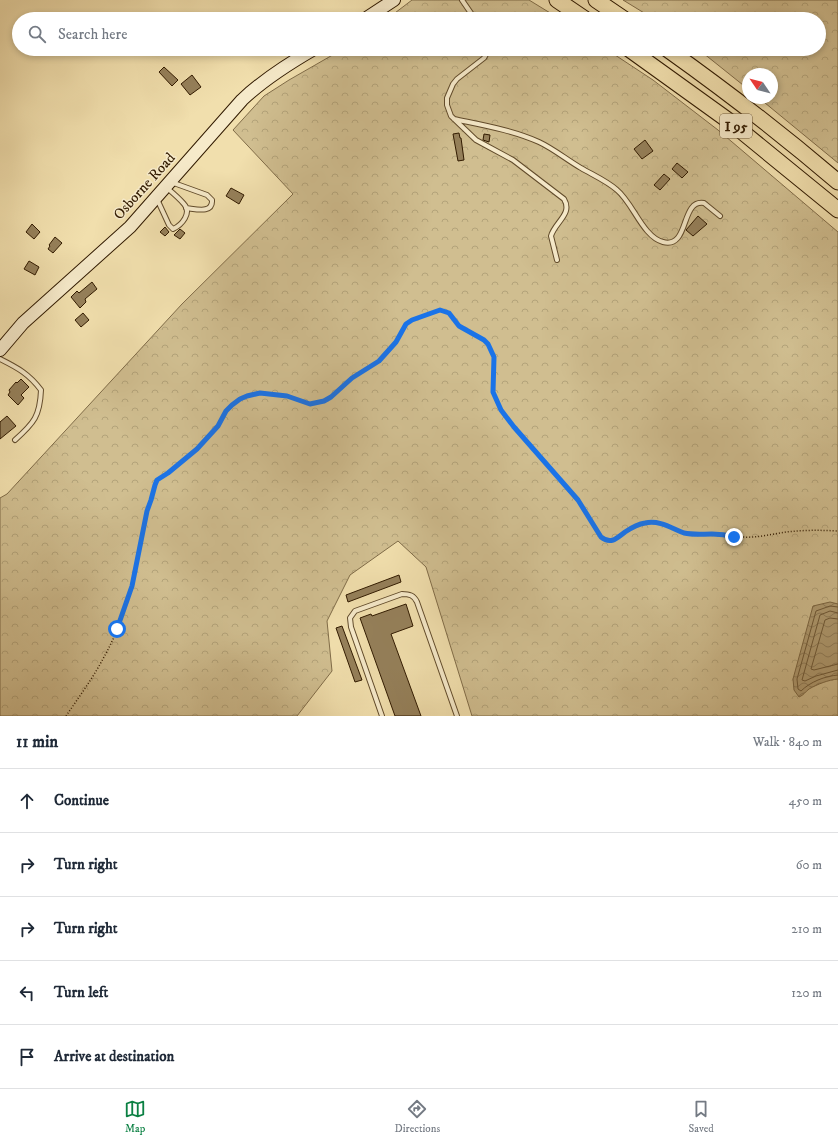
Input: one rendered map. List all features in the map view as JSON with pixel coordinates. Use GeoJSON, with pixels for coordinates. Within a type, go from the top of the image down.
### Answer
{"type":"FeatureCollection","features":[{"type":"Feature","properties":{"kind":"highway"},"geometry":{"type":"LineString","coordinates":[[557,0],[575,12]]}},
{"type":"Feature","properties":{"kind":"highway"},"geometry":{"type":"LineString","coordinates":[[596,0],[614,12]]}},
{"type":"Feature","properties":{"kind":"highway","name":"I 95"},"geometry":{"type":"LineString","coordinates":[[639,56],[729,121],[838,210]]}},
{"type":"Feature","properties":{"kind":"highway","name":"I 95"},"geometry":{"type":"LineString","coordinates":[[677,56],[739,101],[838,182]]}},
{"type":"Feature","properties":{"kind":"street"},"geometry":{"type":"LineString","coordinates":[[376,12],[394,0]]}},
{"type":"Feature","properties":{"kind":"street","name":"Osborne Road"},"geometry":{"type":"LineString","coordinates":[[0,350],[23,323],[130,227],[247,96],[288,64],[302,56]]}},
{"type":"Feature","properties":{"kind":"lane"},"geometry":{"type":"LineString","coordinates":[[462,0],[470,12]]}},
{"type":"Feature","properties":{"kind":"lane"},"geometry":{"type":"LineString","coordinates":[[485,56],[457,79],[449,91],[447,105],[450,116],[476,140],[513,160],[564,200],[567,204],[566,214],[552,232],[551,236],[557,260]]}},
{"type":"Feature","properties":{"kind":"lane"},"geometry":{"type":"LineString","coordinates":[[454,119],[514,133],[551,148],[579,167],[616,188],[629,202],[644,227],[650,234],[662,242],[671,242],[676,239],[684,228],[692,206],[697,203],[704,203],[720,216]]}},
{"type":"Feature","properties":{"kind":"lane"},"geometry":{"type":"LineString","coordinates":[[167,184],[207,195],[212,200],[210,208],[204,210],[186,208]]}},
{"type":"Feature","properties":{"kind":"lane"},"geometry":{"type":"LineString","coordinates":[[156,197],[169,226],[173,229],[182,224],[185,219],[185,204],[167,184]]}},
{"type":"Feature","properties":{"kind":"lane"},"geometry":{"type":"LineString","coordinates":[[0,359],[33,378],[41,390],[40,407],[30,426],[14,440]]}},
{"type":"Feature","properties":{"kind":"lane"},"geometry":{"type":"LineString","coordinates":[[382,716],[351,627],[350,618],[355,611],[402,594],[406,594],[413,596],[417,602],[458,716]]}},
{"type":"Feature","properties":{"kind":"path"},"geometry":{"type":"LineString","coordinates":[[66,716],[105,655],[126,608],[132,586],[147,511],[157,480],[168,473],[197,449],[218,426],[226,411],[240,399],[260,393],[287,396],[310,404],[324,401],[331,397],[352,378],[379,361],[396,342],[406,324],[435,311],[440,310],[449,313],[459,326],[484,340],[488,344],[494,357],[493,392],[501,410],[578,500],[601,537],[605,540],[614,541],[634,527],[652,522],[664,524],[684,533],[712,534],[746,538],[812,530],[838,531]]}},
{"type":"Feature","properties":{"kind":"green space"},"geometry":{"type":"Polygon","coordinates":[[[412,0],[529,0],[549,12],[396,12],[412,0]]]}},
{"type":"Feature","properties":{"kind":"green space"},"geometry":{"type":"Polygon","coordinates":[[[623,0],[838,0],[838,163],[766,104],[778,104],[778,68],[742,68],[742,84],[707,56],[826,56],[826,12],[643,12],[623,0]]]}},
{"type":"Feature","properties":{"kind":"green space"},"geometry":{"type":"Polygon","coordinates":[[[331,56],[617,56],[653,80],[718,130],[838,232],[838,716],[472,716],[426,567],[398,541],[350,575],[327,621],[332,671],[297,716],[0,716],[0,498],[7,494],[182,304],[293,194],[233,130],[264,96],[331,56]]]}},
{"type":"Feature","properties":{"kind":"water"},"geometry":{"type":"Polygon","coordinates":[[[830,602],[838,604],[838,679],[816,685],[799,697],[794,690],[793,679],[813,606],[830,602]]]}},
{"type":"Feature","properties":{"kind":"building"},"geometry":{"type":"Polygon","coordinates":[[[164,67],[178,80],[172,86],[159,72],[164,67]]]}},
{"type":"Feature","properties":{"kind":"building"},"geometry":{"type":"Polygon","coordinates":[[[192,75],[201,87],[190,95],[181,84],[192,75]]]}},
{"type":"Feature","properties":{"kind":"building"},"geometry":{"type":"Polygon","coordinates":[[[459,133],[464,160],[458,161],[453,134],[459,133]]]}},
{"type":"Feature","properties":{"kind":"building"},"geometry":{"type":"Polygon","coordinates":[[[484,134],[490,135],[489,142],[483,140],[484,134]]]}},
{"type":"Feature","properties":{"kind":"building"},"geometry":{"type":"Polygon","coordinates":[[[645,140],[653,151],[642,159],[634,149],[645,140]]]}},
{"type":"Feature","properties":{"kind":"building"},"geometry":{"type":"Polygon","coordinates":[[[677,163],[688,172],[682,178],[672,169],[677,163]]]}},
{"type":"Feature","properties":{"kind":"building"},"geometry":{"type":"Polygon","coordinates":[[[664,174],[670,179],[660,190],[654,185],[664,174]]]}},
{"type":"Feature","properties":{"kind":"building"},"geometry":{"type":"Polygon","coordinates":[[[231,188],[244,195],[239,204],[226,196],[231,188]]]}},
{"type":"Feature","properties":{"kind":"building"},"geometry":{"type":"Polygon","coordinates":[[[698,216],[707,224],[693,236],[686,230],[698,216]]]}},
{"type":"Feature","properties":{"kind":"building"},"geometry":{"type":"Polygon","coordinates":[[[32,224],[40,232],[34,239],[26,232],[32,224]]]}},
{"type":"Feature","properties":{"kind":"building"},"geometry":{"type":"Polygon","coordinates":[[[165,227],[169,232],[165,236],[160,232],[165,227]]]}},
{"type":"Feature","properties":{"kind":"building"},"geometry":{"type":"Polygon","coordinates":[[[180,229],[185,233],[180,239],[174,235],[180,229]]]}},
{"type":"Feature","properties":{"kind":"building"},"geometry":{"type":"Polygon","coordinates":[[[55,237],[62,243],[53,253],[48,249],[55,237]]]}},
{"type":"Feature","properties":{"kind":"building"},"geometry":{"type":"Polygon","coordinates":[[[29,261],[39,267],[35,275],[24,269],[29,261]]]}},
{"type":"Feature","properties":{"kind":"building"},"geometry":{"type":"Polygon","coordinates":[[[92,282],[97,289],[85,299],[86,302],[80,308],[71,297],[77,291],[79,293],[92,282]]]}},
{"type":"Feature","properties":{"kind":"building"},"geometry":{"type":"Polygon","coordinates":[[[83,313],[89,320],[81,327],[75,320],[83,313]]]}},
{"type":"Feature","properties":{"kind":"building"},"geometry":{"type":"Polygon","coordinates":[[[21,379],[29,387],[21,395],[24,398],[18,405],[8,395],[10,392],[9,390],[21,379]]]}},
{"type":"Feature","properties":{"kind":"building"},"geometry":{"type":"Polygon","coordinates":[[[7,416],[16,426],[0,439],[0,422],[7,416]]]}},
{"type":"Feature","properties":{"kind":"building"},"geometry":{"type":"Polygon","coordinates":[[[399,575],[401,582],[348,602],[346,595],[399,575]]]}},
{"type":"Feature","properties":{"kind":"building"},"geometry":{"type":"Polygon","coordinates":[[[406,604],[413,626],[391,634],[421,716],[395,716],[360,618],[371,614],[372,616],[406,604]]]}},
{"type":"Feature","properties":{"kind":"building"},"geometry":{"type":"Polygon","coordinates":[[[342,626],[362,680],[355,682],[336,628],[342,626]]]}},
{"type":"Feature","properties":{"kind":"route"},"geometry":{"type":"LineString","coordinates":[[117,629],[126,608],[132,586],[147,511],[157,480],[168,473],[197,449],[218,426],[226,411],[232,405],[240,399],[260,393],[287,396],[310,404],[324,401],[331,397],[352,378],[379,361],[396,342],[406,324],[412,320],[440,310],[449,313],[459,326],[484,340],[488,344],[494,357],[493,392],[496,402],[514,427],[578,500],[601,537],[605,540],[614,541],[634,527],[652,522],[664,524],[684,533],[712,534],[734,537]]}}]}
